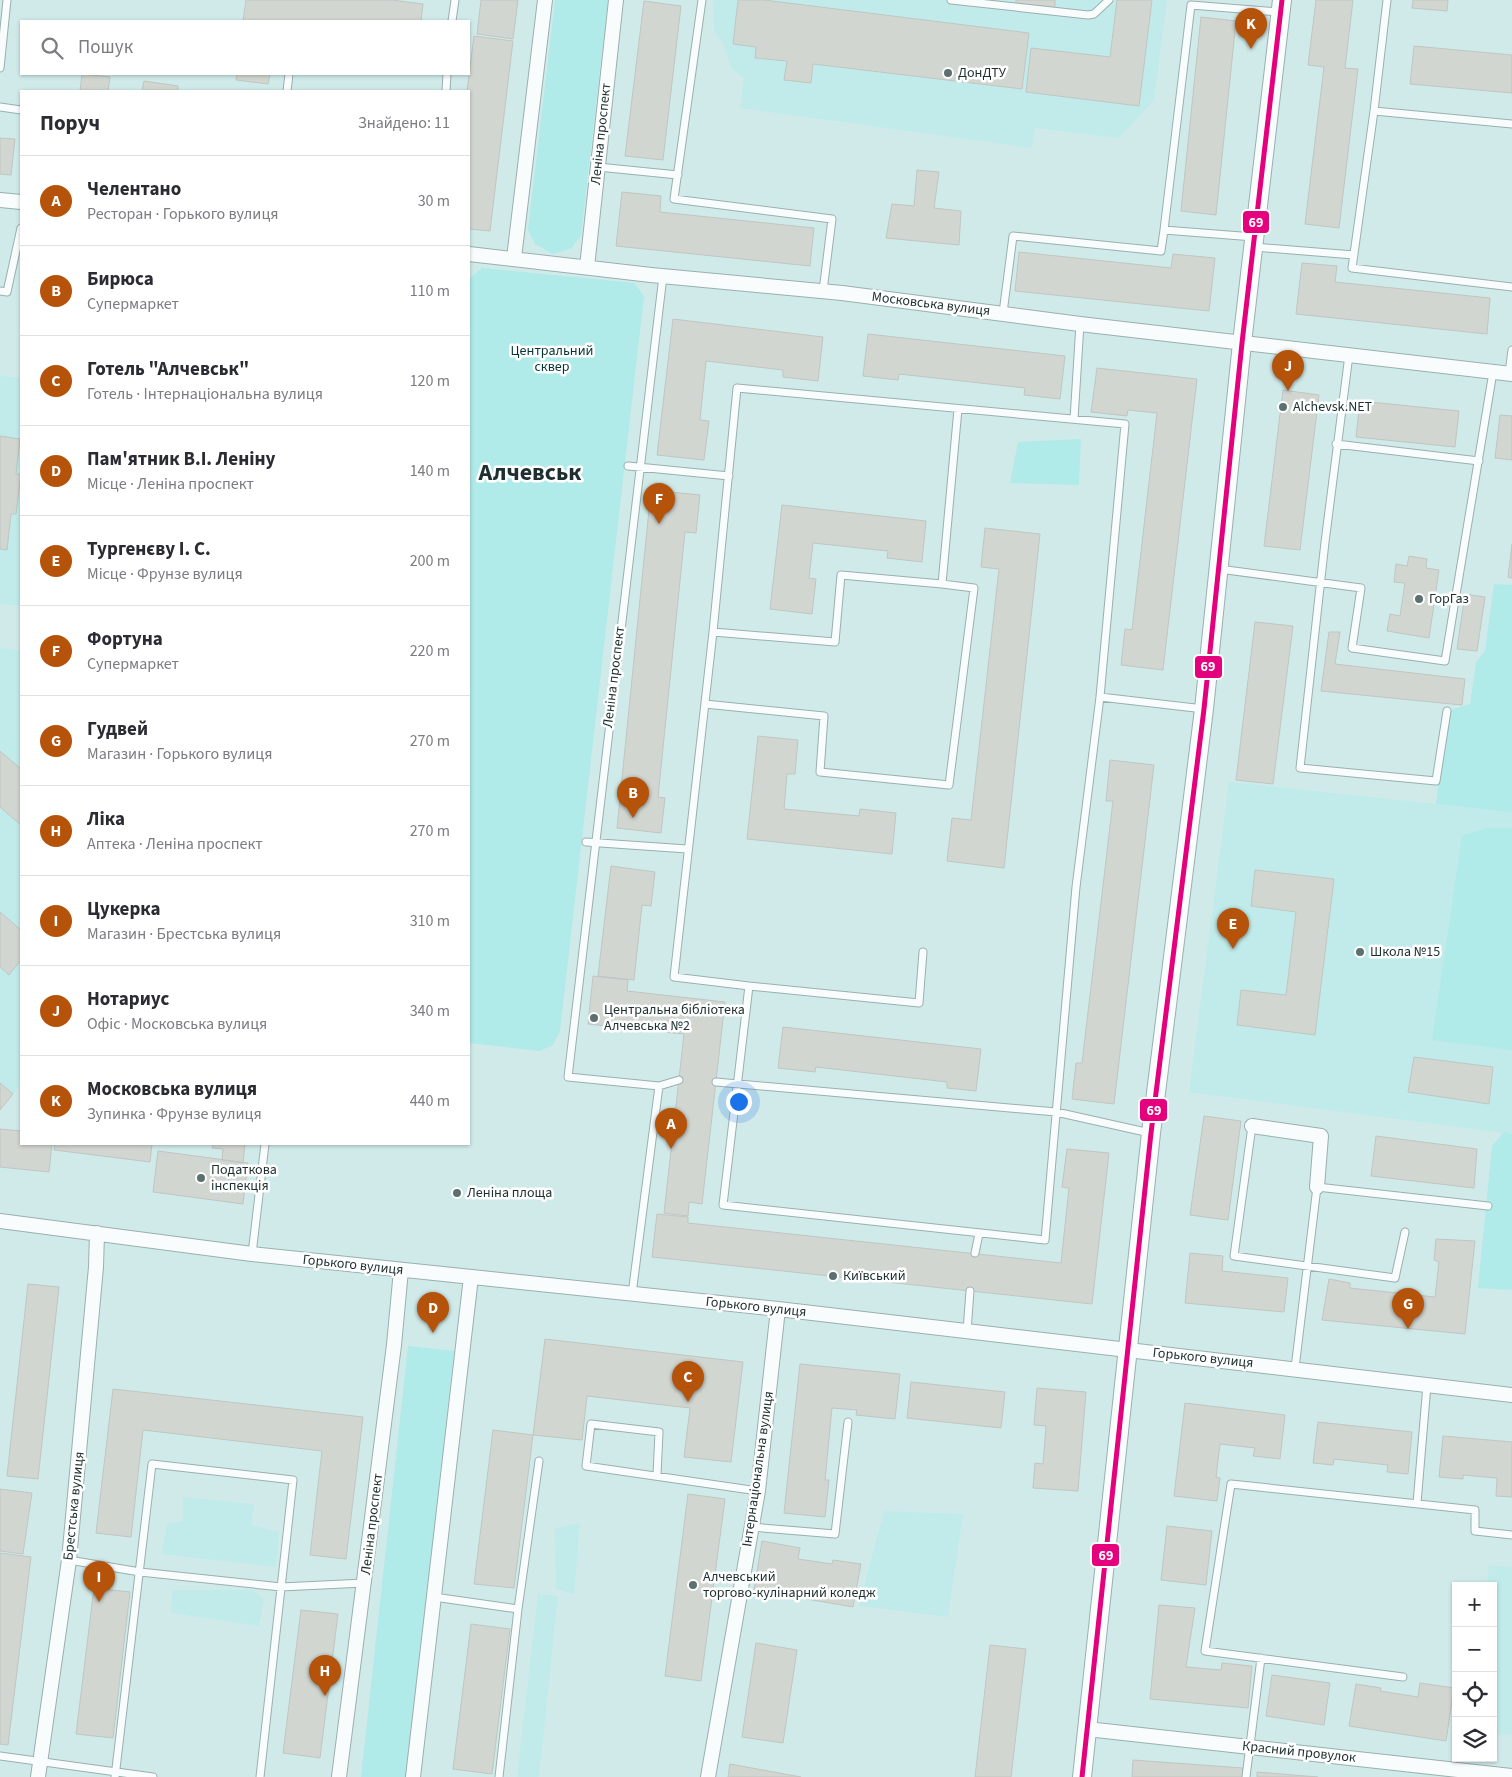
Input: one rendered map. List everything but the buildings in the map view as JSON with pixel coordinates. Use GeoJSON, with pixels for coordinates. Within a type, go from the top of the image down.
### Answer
{"type":"FeatureCollection","features":[{"type":"Feature","properties":{"kind":"street"},"geometry":{"type":"LineString","coordinates":[[514,258],[545,0]]}},
{"type":"Feature","properties":{"kind":"street","name":"Леніна проспект"},"geometry":{"type":"LineString","coordinates":[[587,267],[616,0]]}},
{"type":"Feature","properties":{"kind":"street"},"geometry":{"type":"LineString","coordinates":[[1082,1777],[1151,1133],[1204,710],[1242,343],[1282,6]]}},
{"type":"Feature","properties":{"kind":"street"},"geometry":{"type":"LineString","coordinates":[[0,200],[20,202]]}},
{"type":"Feature","properties":{"kind":"street","name":"Московська вулиця"},"geometry":{"type":"LineString","coordinates":[[470,254],[663,276],[823,291],[1080,324],[1510,374]]}},
{"type":"Feature","properties":{"kind":"street"},"geometry":{"type":"LineString","coordinates":[[1252,1126],[1320,1136],[1317,1187]]}},
{"type":"Feature","properties":{"kind":"street","name":"Горького вулиця"},"geometry":{"type":"LineString","coordinates":[[0,1221],[252,1254],[778,1309],[1295,1368],[1512,1395]]}},
{"type":"Feature","properties":{"kind":"street","name":"Брестська вулиця"},"geometry":{"type":"LineString","coordinates":[[38,1777],[69,1560],[96,1267],[97,1233]]}},
{"type":"Feature","properties":{"kind":"street","name":"Леніна проспект"},"geometry":{"type":"LineString","coordinates":[[339,1777],[365,1583],[401,1270]]}},
{"type":"Feature","properties":{"kind":"street"},"geometry":{"type":"LineString","coordinates":[[414,1777],[471,1277]]}},
{"type":"Feature","properties":{"kind":"street","name":"Інтернаціональна вулиця"},"geometry":{"type":"LineString","coordinates":[[708,1777],[758,1491],[778,1309]]}},
{"type":"Feature","properties":{"kind":"street","name":"Красний провулок"},"geometry":{"type":"LineString","coordinates":[[1087,1729],[1512,1776]]}},
{"type":"Feature","properties":{"kind":"lane"},"geometry":{"type":"LineString","coordinates":[[0,68],[7,0]]}},
{"type":"Feature","properties":{"kind":"lane"},"geometry":{"type":"LineString","coordinates":[[452,20],[454,0]]}},
{"type":"Feature","properties":{"kind":"lane"},"geometry":{"type":"LineString","coordinates":[[702,0],[674,199],[832,219],[823,291]]}},
{"type":"Feature","properties":{"kind":"lane"},"geometry":{"type":"LineString","coordinates":[[951,0],[1088,15],[1094,14],[1109,0]]}},
{"type":"Feature","properties":{"kind":"lane"},"geometry":{"type":"LineString","coordinates":[[1387,0],[1352,268],[1512,287]]}},
{"type":"Feature","properties":{"kind":"lane"},"geometry":{"type":"LineString","coordinates":[[1003,313],[1013,236],[1161,251],[1191,5],[1282,6]]}},
{"type":"Feature","properties":{"kind":"lane"},"geometry":{"type":"LineString","coordinates":[[287,90],[289,75]]}},
{"type":"Feature","properties":{"kind":"lane"},"geometry":{"type":"LineString","coordinates":[[446,90],[447,75]]}},
{"type":"Feature","properties":{"kind":"lane"},"geometry":{"type":"LineString","coordinates":[[0,107],[20,110]]}},
{"type":"Feature","properties":{"kind":"lane"},"geometry":{"type":"LineString","coordinates":[[1374,111],[1512,124]]}},
{"type":"Feature","properties":{"kind":"lane"},"geometry":{"type":"LineString","coordinates":[[598,167],[678,175]]}},
{"type":"Feature","properties":{"kind":"lane"},"geometry":{"type":"LineString","coordinates":[[1164,230],[1354,255]]}},
{"type":"Feature","properties":{"kind":"lane"},"geometry":{"type":"LineString","coordinates":[[0,291],[7,292],[20,233]]}},
{"type":"Feature","properties":{"kind":"lane","name":"Леніна проспект"},"geometry":{"type":"LineString","coordinates":[[659,1086],[568,1078],[663,276]]}},
{"type":"Feature","properties":{"kind":"lane"},"geometry":{"type":"LineString","coordinates":[[1074,419],[1080,324]]}},
{"type":"Feature","properties":{"kind":"lane"},"geometry":{"type":"LineString","coordinates":[[1510,374],[1512,350]]}},
{"type":"Feature","properties":{"kind":"lane"},"geometry":{"type":"LineString","coordinates":[[1349,355],[1336,444],[1300,768],[1436,781],[1447,711]]}},
{"type":"Feature","properties":{"kind":"lane"},"geometry":{"type":"LineString","coordinates":[[1219,569],[1362,588],[1352,648],[1445,662],[1493,372]]}},
{"type":"Feature","properties":{"kind":"lane"},"geometry":{"type":"LineString","coordinates":[[749,986],[723,1205],[1044,1240],[1076,888],[1100,697],[1125,424],[737,388],[713,632],[674,977],[919,1003],[923,952]]}},
{"type":"Feature","properties":{"kind":"lane"},"geometry":{"type":"LineString","coordinates":[[942,584],[958,409]]}},
{"type":"Feature","properties":{"kind":"lane"},"geometry":{"type":"LineString","coordinates":[[1336,444],[1478,460]]}},
{"type":"Feature","properties":{"kind":"lane"},"geometry":{"type":"LineString","coordinates":[[628,466],[729,476]]}},
{"type":"Feature","properties":{"kind":"lane"},"geometry":{"type":"LineString","coordinates":[[705,704],[824,716],[820,772],[949,785],[974,588],[841,575],[835,642],[713,632]]}},
{"type":"Feature","properties":{"kind":"lane"},"geometry":{"type":"LineString","coordinates":[[1100,697],[1204,710]]}},
{"type":"Feature","properties":{"kind":"lane"},"geometry":{"type":"LineString","coordinates":[[586,842],[687,849]]}},
{"type":"Feature","properties":{"kind":"lane"},"geometry":{"type":"LineString","coordinates":[[632,1294],[659,1086],[679,1080]]}},
{"type":"Feature","properties":{"kind":"lane"},"geometry":{"type":"LineString","coordinates":[[716,1082],[1056,1112],[1151,1133]]}},
{"type":"Feature","properties":{"kind":"lane"},"geometry":{"type":"LineString","coordinates":[[1252,1126],[1234,1256],[1395,1278],[1405,1232]]}},
{"type":"Feature","properties":{"kind":"lane"},"geometry":{"type":"LineString","coordinates":[[252,1254],[265,1145]]}},
{"type":"Feature","properties":{"kind":"lane"},"geometry":{"type":"LineString","coordinates":[[1295,1368],[1317,1187],[1488,1206]]}},
{"type":"Feature","properties":{"kind":"lane"},"geometry":{"type":"LineString","coordinates":[[975,1253],[980,1234]]}},
{"type":"Feature","properties":{"kind":"lane"},"geometry":{"type":"LineString","coordinates":[[967,1331],[970,1291]]}},
{"type":"Feature","properties":{"kind":"lane"},"geometry":{"type":"LineString","coordinates":[[1417,1503],[1427,1385]]}},
{"type":"Feature","properties":{"kind":"lane"},"geometry":{"type":"LineString","coordinates":[[751,1527],[835,1534],[848,1422]]}},
{"type":"Feature","properties":{"kind":"lane"},"geometry":{"type":"LineString","coordinates":[[657,1475],[660,1432],[591,1424],[586,1466],[758,1491]]}},
{"type":"Feature","properties":{"kind":"lane"},"geometry":{"type":"LineString","coordinates":[[499,1777],[518,1609],[539,1461]]}},
{"type":"Feature","properties":{"kind":"lane"},"geometry":{"type":"LineString","coordinates":[[115,1775],[152,1464],[293,1480],[260,1777]]}},
{"type":"Feature","properties":{"kind":"lane"},"geometry":{"type":"LineString","coordinates":[[1402,1678],[1205,1651],[1232,1484],[1475,1510],[1475,1531],[1512,1535]]}},
{"type":"Feature","properties":{"kind":"lane"},"geometry":{"type":"LineString","coordinates":[[69,1560],[140,1572],[281,1587],[365,1583]]}},
{"type":"Feature","properties":{"kind":"lane"},"geometry":{"type":"LineString","coordinates":[[434,1597],[518,1609]]}},
{"type":"Feature","properties":{"kind":"lane"},"geometry":{"type":"LineString","coordinates":[[1246,1777],[1260,1658]]}},
{"type":"Feature","properties":{"kind":"lane"},"geometry":{"type":"LineString","coordinates":[[0,1756],[40,1760],[115,1775],[153,1777]]}},
{"type":"Feature","properties":{"kind":"shaded area","name":"ДонДТУ"},"geometry":{"type":"Polygon","coordinates":[[[713,0],[1167,0],[1154,100],[1119,138],[1035,128],[1032,148],[740,108],[744,78],[732,69],[723,43],[714,30],[713,0]]]}},
{"type":"Feature","properties":{"kind":"shaded area"},"geometry":{"type":"Polygon","coordinates":[[[0,376],[20,378],[20,606],[0,604],[0,376]]]}},
{"type":"Feature","properties":{"kind":"shaded area"},"geometry":{"type":"Polygon","coordinates":[[[0,648],[20,651],[20,1085],[0,1110],[0,648]]]}},
{"type":"Feature","properties":{"kind":"shaded area","name":"Школа №15"},"geometry":{"type":"Polygon","coordinates":[[[1229,782],[1512,812],[1512,1134],[1189,1092],[1229,782]]]}},
{"type":"Feature","properties":{"kind":"shaded area"},"geometry":{"type":"Polygon","coordinates":[[[183,1497],[254,1504],[251,1525],[279,1532],[276,1567],[162,1554],[167,1523],[183,1521],[183,1497]]]}},
{"type":"Feature","properties":{"kind":"shaded area"},"geometry":{"type":"Polygon","coordinates":[[[884,1511],[963,1514],[948,1617],[859,1606],[884,1511]]]}},
{"type":"Feature","properties":{"kind":"shaded area"},"geometry":{"type":"Polygon","coordinates":[[[580,1523],[574,1594],[556,1589],[555,1528],[580,1523]]]}},
{"type":"Feature","properties":{"kind":"shaded area"},"geometry":{"type":"Polygon","coordinates":[[[1489,1565],[1512,1567],[1512,1735],[1497,1733],[1497,1582],[1487,1582],[1489,1565]]]}},
{"type":"Feature","properties":{"kind":"shaded area"},"geometry":{"type":"Polygon","coordinates":[[[172,1590],[252,1590],[264,1599],[259,1626],[171,1613],[172,1590]]]}},
{"type":"Feature","properties":{"kind":"shaded area"},"geometry":{"type":"Polygon","coordinates":[[[538,1594],[558,1596],[539,1777],[517,1777],[538,1594]]]}},
{"type":"Feature","properties":{"kind":"green space"},"geometry":{"type":"Polygon","coordinates":[[[555,0],[608,0],[581,235],[572,248],[553,254],[535,244],[528,230],[555,0]]]}},
{"type":"Feature","properties":{"kind":"green space","name":"Центральний сквер"},"geometry":{"type":"Polygon","coordinates":[[[482,268],[634,283],[644,296],[560,1031],[553,1045],[540,1051],[470,1043],[470,278],[482,268]]]}},
{"type":"Feature","properties":{"kind":"green space"},"geometry":{"type":"Polygon","coordinates":[[[1081,439],[1079,485],[1010,483],[1018,442],[1081,439]]]}},
{"type":"Feature","properties":{"kind":"green space"},"geometry":{"type":"Polygon","coordinates":[[[1494,584],[1512,585],[1512,812],[1436,804],[1447,711],[1470,704],[1476,662],[1485,651],[1494,584]]]}},
{"type":"Feature","properties":{"kind":"green space"},"geometry":{"type":"Polygon","coordinates":[[[1487,828],[1512,828],[1512,1050],[1432,1040],[1462,836],[1487,828]]]}},
{"type":"Feature","properties":{"kind":"green space"},"geometry":{"type":"Polygon","coordinates":[[[1504,1132],[1512,1134],[1512,1290],[1478,1288],[1492,1146],[1504,1132]]]}},
{"type":"Feature","properties":{"kind":"green space"},"geometry":{"type":"Polygon","coordinates":[[[408,1346],[454,1351],[406,1777],[361,1777],[408,1346]]]}},
{"type":"Feature","properties":{"kind":"transit line","name":"69"},"geometry":{"type":"LineString","coordinates":[[1082,1777],[1151,1133],[1204,709],[1242,343],[1282,0]]}},
{"type":"Feature","properties":{"kind":"place","name":"Московська вулиця"},"geometry":{"type":"Point","coordinates":[1251,49]}},
{"type":"Feature","properties":{"kind":"place","name":"ДонДТУ"},"geometry":{"type":"Point","coordinates":[948,73]}},
{"type":"Feature","properties":{"kind":"place","name":"Нотариус"},"geometry":{"type":"Point","coordinates":[1288,391]}},
{"type":"Feature","properties":{"kind":"place","name":"Alchevsk.NET"},"geometry":{"type":"Point","coordinates":[1283,407]}},
{"type":"Feature","properties":{"kind":"place","name":"Фортуна"},"geometry":{"type":"Point","coordinates":[659,524]}},
{"type":"Feature","properties":{"kind":"place","name":"ГорГаз"},"geometry":{"type":"Point","coordinates":[1419,599]}},
{"type":"Feature","properties":{"kind":"place","name":"Бирюса"},"geometry":{"type":"Point","coordinates":[633,818]}},
{"type":"Feature","properties":{"kind":"place","name":"Тургенєву І. С."},"geometry":{"type":"Point","coordinates":[1233,949]}},
{"type":"Feature","properties":{"kind":"place","name":"Школа №15"},"geometry":{"type":"Point","coordinates":[1360,952]}},
{"type":"Feature","properties":{"kind":"place","name":"Центральна бібліотека Алчевська №2"},"geometry":{"type":"Point","coordinates":[594,1018]}},
{"type":"Feature","properties":{"kind":"place","name":"Челентано"},"geometry":{"type":"Point","coordinates":[671,1149]}},
{"type":"Feature","properties":{"kind":"place","name":"Податкова інспекція"},"geometry":{"type":"Point","coordinates":[201,1178]}},
{"type":"Feature","properties":{"kind":"place","name":"Леніна площа"},"geometry":{"type":"Point","coordinates":[457,1193]}},
{"type":"Feature","properties":{"kind":"place","name":"Київський"},"geometry":{"type":"Point","coordinates":[833,1276]}},
{"type":"Feature","properties":{"kind":"place","name":"Гудвей"},"geometry":{"type":"Point","coordinates":[1408,1329]}},
{"type":"Feature","properties":{"kind":"place","name":"Пам'ятник В.I. Ленiну"},"geometry":{"type":"Point","coordinates":[433,1333]}},
{"type":"Feature","properties":{"kind":"place","name":"Готель \"Алчевськ\""},"geometry":{"type":"Point","coordinates":[688,1402]}},
{"type":"Feature","properties":{"kind":"place","name":"Алчевський торгово-кулінарний коледж"},"geometry":{"type":"Point","coordinates":[693,1585]}},
{"type":"Feature","properties":{"kind":"place","name":"Цукерка"},"geometry":{"type":"Point","coordinates":[99,1602]}},
{"type":"Feature","properties":{"kind":"place","name":"Ліка"},"geometry":{"type":"Point","coordinates":[325,1696]}},
{"type":"Feature","properties":{"kind":"district","name":"Алчевськ"},"geometry":{"type":"Point","coordinates":[530,472]}}]}
